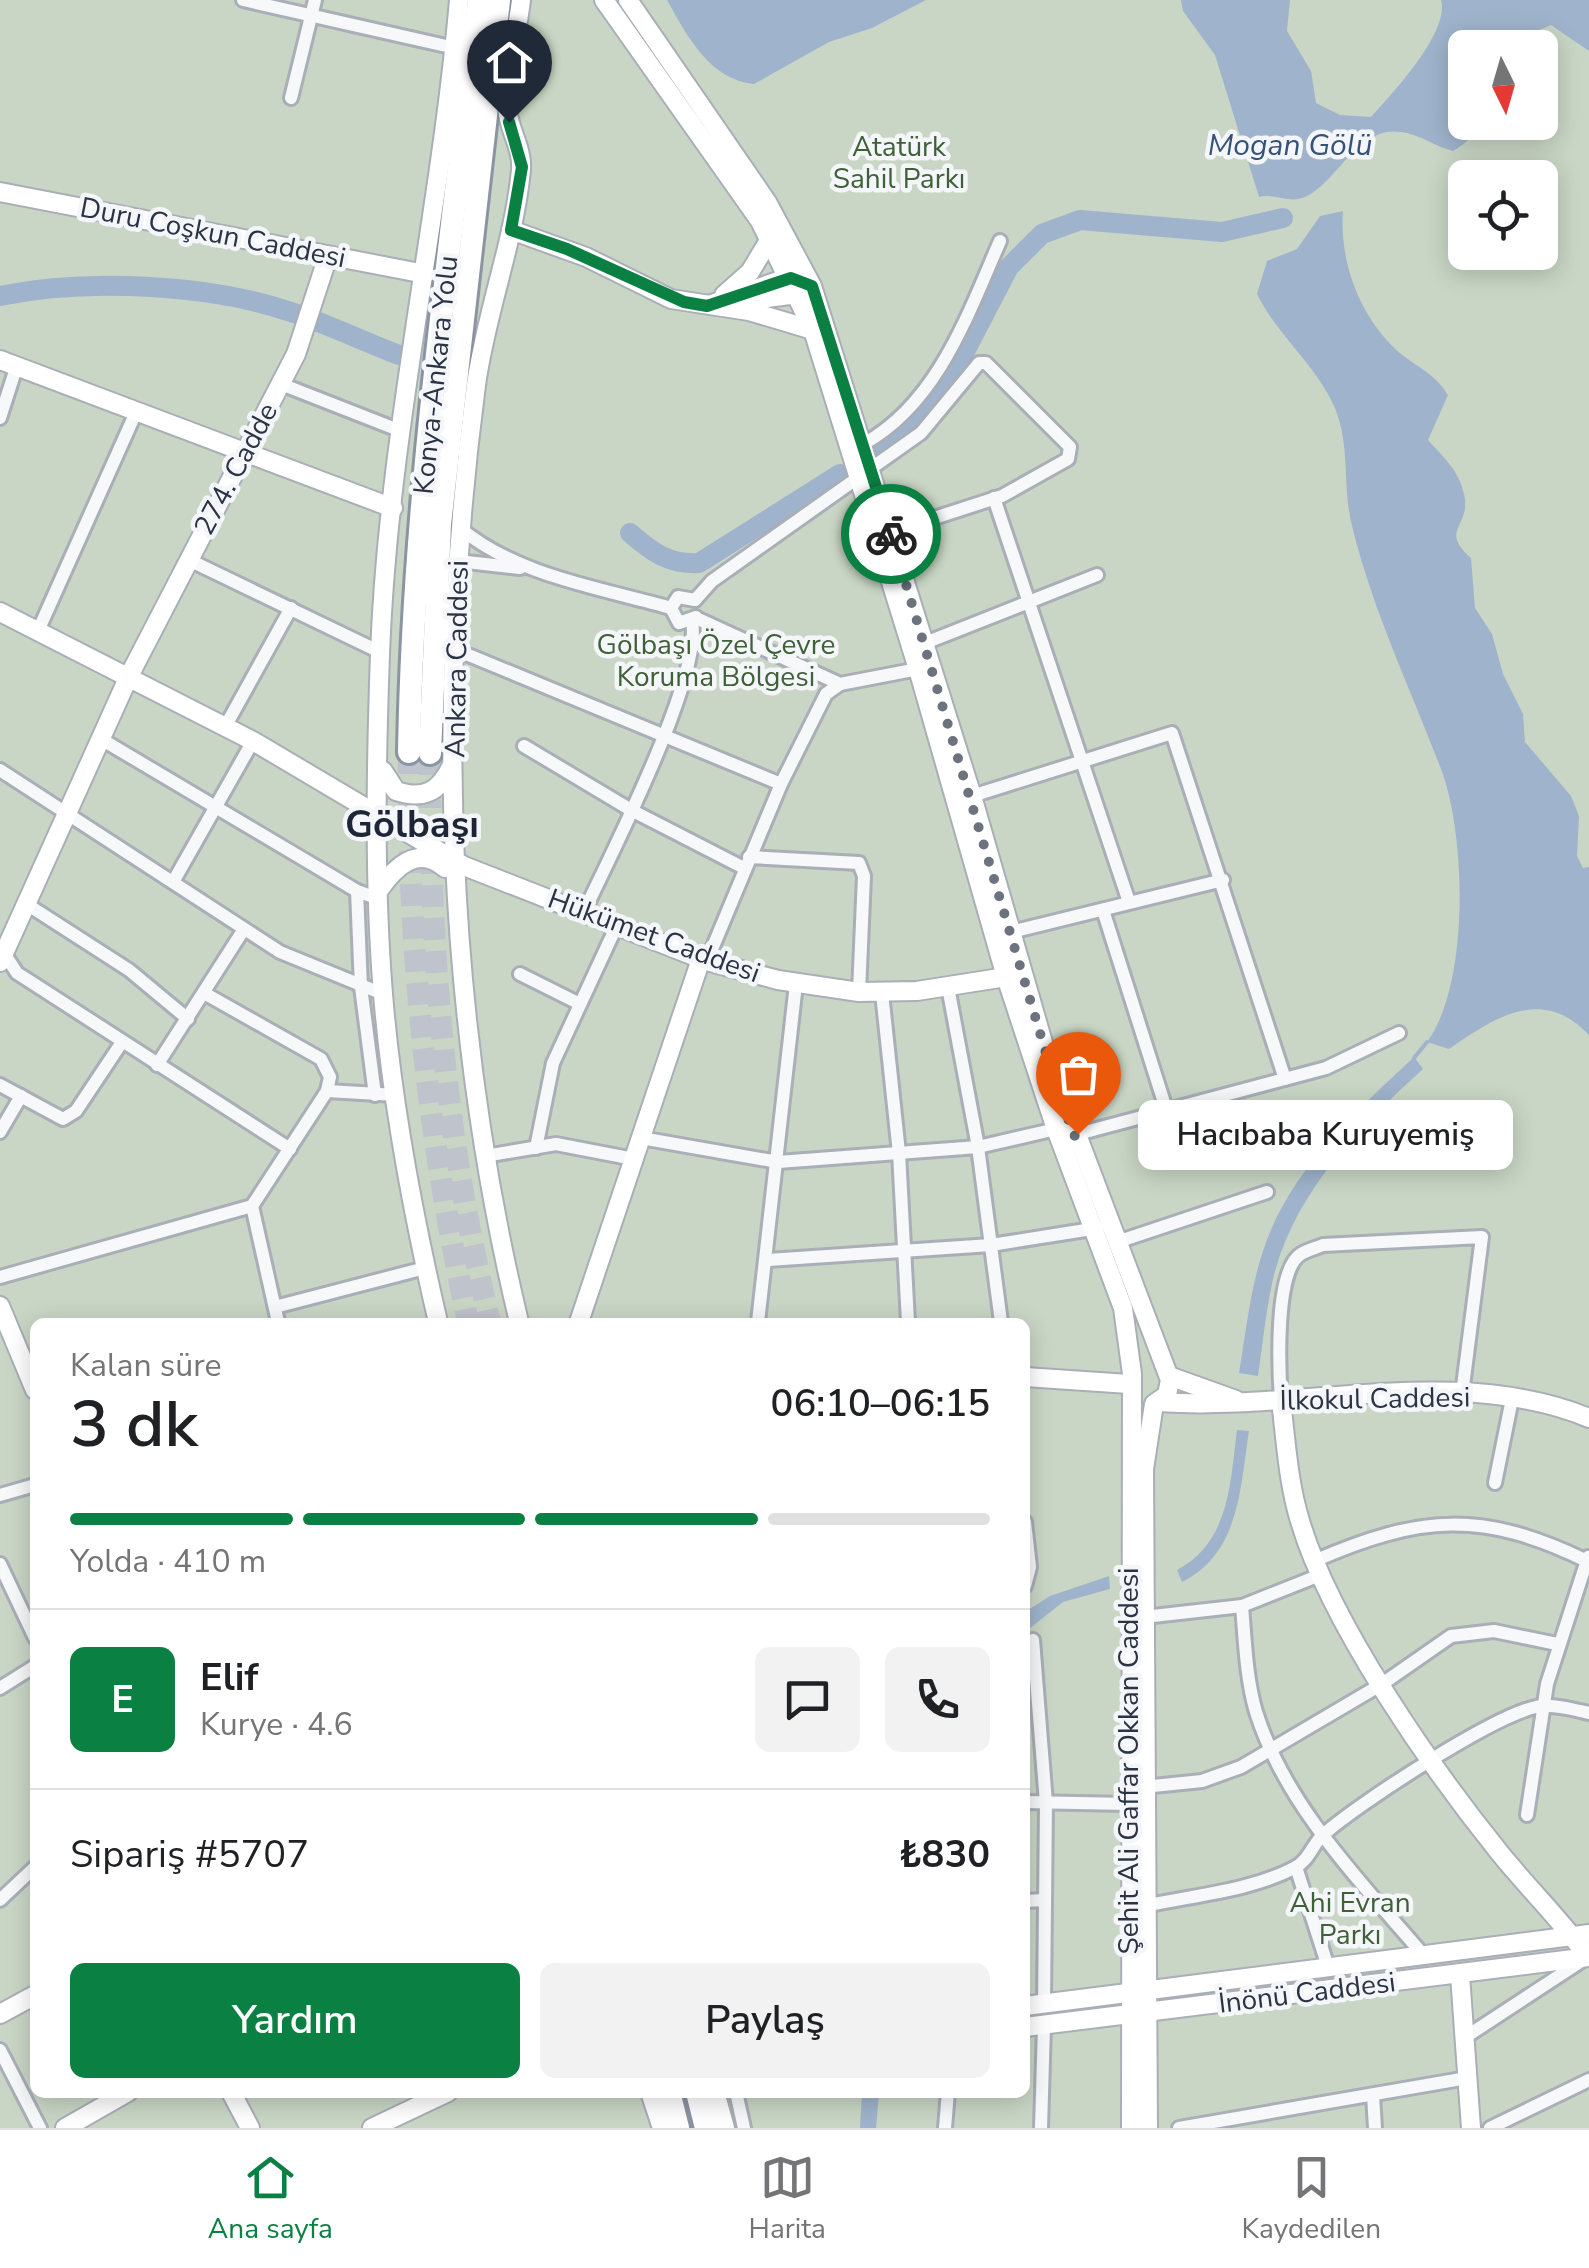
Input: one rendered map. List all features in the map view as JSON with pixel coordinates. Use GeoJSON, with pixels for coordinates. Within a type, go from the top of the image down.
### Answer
{"type":"FeatureCollection","features":[{"type":"Feature","properties":{"kind":"highway","name":"Konya-Ankara Yolu"},"geometry":{"type":"LineString","coordinates":[[479,0],[436,278],[411,629],[420,752],[440,524],[499,0]]}},
{"type":"Feature","properties":{"kind":"highway"},"geometry":{"type":"LineString","coordinates":[[670,2098],[678,2128]]}},
{"type":"Feature","properties":{"kind":"highway"},"geometry":{"type":"LineString","coordinates":[[698,2098],[706,2128]]}},
{"type":"Feature","properties":{"kind":"street"},"geometry":{"type":"LineString","coordinates":[[244,0],[454,48]]}},
{"type":"Feature","properties":{"kind":"street"},"geometry":{"type":"LineString","coordinates":[[291,98],[314,0]]}},
{"type":"Feature","properties":{"kind":"street"},"geometry":{"type":"LineString","coordinates":[[437,1318],[396,1095],[383,994],[379,895],[380,652],[402,426],[436,278],[459,0]]}},
{"type":"Feature","properties":{"kind":"street","name":"Ankara Caddesi"},"geometry":{"type":"LineString","coordinates":[[518,1318],[485,1156],[460,910],[454,649],[460,528],[477,380],[522,167],[507,104],[521,0]]}},
{"type":"Feature","properties":{"kind":"street","name":"Şehit Ali Gaffar Okkan Caddesi"},"geometry":{"type":"LineString","coordinates":[[604,0],[804,292],[812,330],[891,532],[972,796],[1065,1132]]}},
{"type":"Feature","properties":{"kind":"street","name":"Şehit Ali Gaffar Okkan Caddesi"},"geometry":{"type":"LineString","coordinates":[[628,0],[754,181],[865,443],[866,473],[1006,977],[1065,1132],[1168,1376],[1169,1390],[1156,1403],[1145,1441],[1145,1906],[1138,1992]]}},
{"type":"Feature","properties":{"kind":"street","name":"Duru Coşkun Caddesi"},"geometry":{"type":"LineString","coordinates":[[0,192],[436,278]]}},
{"type":"Feature","properties":{"kind":"street"},"geometry":{"type":"LineString","coordinates":[[511,230],[586,257],[671,300],[767,316],[812,330]]}},
{"type":"Feature","properties":{"kind":"street"},"geometry":{"type":"LineString","coordinates":[[707,306],[741,282],[770,238]]}},
{"type":"Feature","properties":{"kind":"street"},"geometry":{"type":"LineString","coordinates":[[865,443],[890,428],[930,382],[959,333],[1000,241]]}},
{"type":"Feature","properties":{"kind":"street","name":"274. Cadde"},"geometry":{"type":"LineString","coordinates":[[2,954],[28,905],[129,676],[280,384],[310,319],[328,256]]}},
{"type":"Feature","properties":{"kind":"street"},"geometry":{"type":"LineString","coordinates":[[707,306],[804,292]]}},
{"type":"Feature","properties":{"kind":"street"},"geometry":{"type":"LineString","coordinates":[[0,418],[9,362],[393,508]]}},
{"type":"Feature","properties":{"kind":"street"},"geometry":{"type":"LineString","coordinates":[[584,912],[664,735],[695,646],[694,600],[712,582],[936,420],[974,365],[986,363],[1065,441],[1070,454],[1049,472],[994,498],[891,532]]}},
{"type":"Feature","properties":{"kind":"street"},"geometry":{"type":"LineString","coordinates":[[280,384],[402,426]]}},
{"type":"Feature","properties":{"kind":"street"},"geometry":{"type":"LineString","coordinates":[[38,631],[137,410]]}},
{"type":"Feature","properties":{"kind":"street"},"geometry":{"type":"LineString","coordinates":[[994,498],[1129,902]]}},
{"type":"Feature","properties":{"kind":"street"},"geometry":{"type":"LineString","coordinates":[[460,528],[482,544],[548,573],[670,608],[676,620],[694,619],[840,684]]}},
{"type":"Feature","properties":{"kind":"street"},"geometry":{"type":"LineString","coordinates":[[188,560],[380,652]]}},
{"type":"Feature","properties":{"kind":"street"},"geometry":{"type":"LineString","coordinates":[[458,561],[548,573]]}},
{"type":"Feature","properties":{"kind":"street"},"geometry":{"type":"LineString","coordinates":[[925,643],[1097,575]]}},
{"type":"Feature","properties":{"kind":"street"},"geometry":{"type":"LineString","coordinates":[[670,608],[678,597],[694,600]]}},
{"type":"Feature","properties":{"kind":"street"},"geometry":{"type":"LineString","coordinates":[[225,727],[290,608]]}},
{"type":"Feature","properties":{"kind":"street","name":"Hükümet Caddesi"},"geometry":{"type":"LineString","coordinates":[[0,612],[253,742],[456,863],[704,960],[796,984],[859,992],[882,993],[1006,977]]}},
{"type":"Feature","properties":{"kind":"street"},"geometry":{"type":"LineString","coordinates":[[454,649],[781,784]]}},
{"type":"Feature","properties":{"kind":"street"},"geometry":{"type":"LineString","coordinates":[[580,1318],[704,960],[781,784],[826,694],[840,684],[918,668]]}},
{"type":"Feature","properties":{"kind":"street"},"geometry":{"type":"LineString","coordinates":[[972,796],[1166,731],[1175,738],[1285,1079]]}},
{"type":"Feature","properties":{"kind":"street"},"geometry":{"type":"LineString","coordinates":[[101,739],[357,891],[379,895]]}},
{"type":"Feature","properties":{"kind":"street"},"geometry":{"type":"LineString","coordinates":[[172,882],[213,805],[253,742]]}},
{"type":"Feature","properties":{"kind":"street"},"geometry":{"type":"LineString","coordinates":[[524,746],[631,810],[747,862],[859,863],[864,876],[859,992]]}},
{"type":"Feature","properties":{"kind":"street"},"geometry":{"type":"LineString","coordinates":[[380,761],[390,786],[411,795],[435,790],[454,762]]}},
{"type":"Feature","properties":{"kind":"street"},"geometry":{"type":"LineString","coordinates":[[0,770],[280,952],[383,994]]}},
{"type":"Feature","properties":{"kind":"street"},"geometry":{"type":"LineString","coordinates":[[379,895],[403,863],[430,858],[449,872],[460,910]]}},
{"type":"Feature","properties":{"kind":"street"},"geometry":{"type":"LineString","coordinates":[[1011,932],[1223,880]]}},
{"type":"Feature","properties":{"kind":"street"},"geometry":{"type":"LineString","coordinates":[[357,891],[361,987],[375,1095]]}},
{"type":"Feature","properties":{"kind":"street"},"geometry":{"type":"LineString","coordinates":[[28,905],[129,970],[188,1019]]}},
{"type":"Feature","properties":{"kind":"street"},"geometry":{"type":"LineString","coordinates":[[1103,910],[1167,1112]]}},
{"type":"Feature","properties":{"kind":"street"},"geometry":{"type":"LineString","coordinates":[[536,1148],[553,1063],[617,926]]}},
{"type":"Feature","properties":{"kind":"street"},"geometry":{"type":"LineString","coordinates":[[158,1066],[244,929]]}},
{"type":"Feature","properties":{"kind":"street"},"geometry":{"type":"LineString","coordinates":[[2,954],[17,973],[290,1149]]}},
{"type":"Feature","properties":{"kind":"street"},"geometry":{"type":"LineString","coordinates":[[520,974],[580,1004]]}},
{"type":"Feature","properties":{"kind":"street"},"geometry":{"type":"LineString","coordinates":[[759,1318],[796,984]]}},
{"type":"Feature","properties":{"kind":"street"},"geometry":{"type":"LineString","coordinates":[[948,986],[978,1147],[1001,1318]]}},
{"type":"Feature","properties":{"kind":"street"},"geometry":{"type":"LineString","coordinates":[[0,1278],[252,1206],[327,1090],[330,1078],[321,1059],[204,993]]}},
{"type":"Feature","properties":{"kind":"street"},"geometry":{"type":"LineString","coordinates":[[882,993],[899,1153],[908,1318]]}},
{"type":"Feature","properties":{"kind":"street"},"geometry":{"type":"LineString","coordinates":[[641,1138],[778,1162],[978,1147],[1167,1112],[1352,1058],[1399,1033]]}},
{"type":"Feature","properties":{"kind":"street"},"geometry":{"type":"LineString","coordinates":[[0,1085],[57,1118],[70,1116],[122,1042]]}},
{"type":"Feature","properties":{"kind":"street"},"geometry":{"type":"LineString","coordinates":[[327,1090],[396,1095]]}},
{"type":"Feature","properties":{"kind":"street"},"geometry":{"type":"LineString","coordinates":[[0,1132],[20,1096]]}},
{"type":"Feature","properties":{"kind":"street"},"geometry":{"type":"LineString","coordinates":[[485,1156],[556,1144],[634,1159]]}},
{"type":"Feature","properties":{"kind":"street"},"geometry":{"type":"LineString","coordinates":[[768,1260],[991,1245],[1107,1232],[1267,1192]]}},
{"type":"Feature","properties":{"kind":"street"},"geometry":{"type":"LineString","coordinates":[[252,1206],[277,1318]]}},
{"type":"Feature","properties":{"kind":"street","name":"Şehit Ali Gaffar Okkan Caddesi"},"geometry":{"type":"LineString","coordinates":[[1107,1232],[1123,1308],[1131,1384],[1129,1804],[1138,1992],[1131,2128]]}},
{"type":"Feature","properties":{"kind":"street"},"geometry":{"type":"LineString","coordinates":[[1462,1394],[1482,1237],[1323,1245],[1299,1254],[1290,1267],[1279,1334],[1281,1401],[1295,1506],[1317,1568],[1382,1684],[1433,1760],[1498,1851],[1581,1935],[1588,1957],[1464,2038]]}},
{"type":"Feature","properties":{"kind":"street"},"geometry":{"type":"LineString","coordinates":[[275,1307],[425,1268]]}},
{"type":"Feature","properties":{"kind":"street"},"geometry":{"type":"LineString","coordinates":[[0,1306],[30,1378]]}},
{"type":"Feature","properties":{"kind":"street"},"geometry":{"type":"LineString","coordinates":[[1131,1384],[1148,1363],[1162,1368],[1168,1376],[1241,1402]]}},
{"type":"Feature","properties":{"kind":"street"},"geometry":{"type":"LineString","coordinates":[[1030,1377],[1131,1384]]}},
{"type":"Feature","properties":{"kind":"street"},"geometry":{"type":"LineString","coordinates":[[1131,1384],[1139,1402],[1156,1403]]}},
{"type":"Feature","properties":{"kind":"street","name":"İlkokul Caddesi"},"geometry":{"type":"LineString","coordinates":[[1156,1403],[1462,1394],[1512,1399],[1589,1418]]}},
{"type":"Feature","properties":{"kind":"street"},"geometry":{"type":"LineString","coordinates":[[1495,1483],[1512,1399]]}},
{"type":"Feature","properties":{"kind":"street"},"geometry":{"type":"LineString","coordinates":[[0,1494],[30,1486]]}},
{"type":"Feature","properties":{"kind":"street"},"geometry":{"type":"LineString","coordinates":[[1144,1617],[1242,1606],[1384,1532],[1467,1522],[1530,1535],[1587,1566],[1556,1644],[1542,1706],[1526,1815]]}},
{"type":"Feature","properties":{"kind":"street"},"geometry":{"type":"LineString","coordinates":[[0,1564],[30,1627]]}},
{"type":"Feature","properties":{"kind":"street"},"geometry":{"type":"LineString","coordinates":[[1242,1606],[1252,1697],[1271,1752],[1322,1835],[1425,1957]]}},
{"type":"Feature","properties":{"kind":"street"},"geometry":{"type":"LineString","coordinates":[[1143,1787],[1214,1778],[1271,1752],[1459,1634],[1505,1632],[1556,1644]]}},
{"type":"Feature","properties":{"kind":"street"},"geometry":{"type":"LineString","coordinates":[[1033,1640],[1046,1803],[1045,1900],[1034,2005],[1581,1935]]}},
{"type":"Feature","properties":{"kind":"street"},"geometry":{"type":"LineString","coordinates":[[0,1688],[30,1669]]}},
{"type":"Feature","properties":{"kind":"street"},"geometry":{"type":"LineString","coordinates":[[1145,1906],[1260,1880],[1296,1867],[1306,1861],[1322,1835],[1433,1760],[1503,1719],[1542,1706],[1589,1712]]}},
{"type":"Feature","properties":{"kind":"street"},"geometry":{"type":"LineString","coordinates":[[1030,1802],[1129,1804]]}},
{"type":"Feature","properties":{"kind":"street"},"geometry":{"type":"LineString","coordinates":[[1296,1867],[1329,1970]]}},
{"type":"Feature","properties":{"kind":"street"},"geometry":{"type":"LineString","coordinates":[[0,1900],[30,1872]]}},
{"type":"Feature","properties":{"kind":"street"},"geometry":{"type":"LineString","coordinates":[[1030,1901],[1045,1900]]}},
{"type":"Feature","properties":{"kind":"street","name":"İnönü Caddesi"},"geometry":{"type":"LineString","coordinates":[[1034,2026],[1588,1957]]}},
{"type":"Feature","properties":{"kind":"street"},"geometry":{"type":"LineString","coordinates":[[1460,1975],[1471,2128]]}},
{"type":"Feature","properties":{"kind":"street"},"geometry":{"type":"LineString","coordinates":[[0,2014],[30,1998]]}},
{"type":"Feature","properties":{"kind":"street","name":"Şehit Ali Gaffar Okkan Caddesi"},"geometry":{"type":"LineString","coordinates":[[1138,2012],[1148,2128]]}},
{"type":"Feature","properties":{"kind":"street"},"geometry":{"type":"LineString","coordinates":[[1034,2026],[1040,2128]]}},
{"type":"Feature","properties":{"kind":"street"},"geometry":{"type":"LineString","coordinates":[[0,2050],[40,2128]]}},
{"type":"Feature","properties":{"kind":"street"},"geometry":{"type":"LineString","coordinates":[[1179,2128],[1260,2121],[1468,2078]]}},
{"type":"Feature","properties":{"kind":"street"},"geometry":{"type":"LineString","coordinates":[[1490,2128],[1589,2080]]}},
{"type":"Feature","properties":{"kind":"street"},"geometry":{"type":"LineString","coordinates":[[1373,2095],[1375,2128]]}},
{"type":"Feature","properties":{"kind":"street"},"geometry":{"type":"LineString","coordinates":[[66,2128],[118,2098]]}},
{"type":"Feature","properties":{"kind":"street"},"geometry":{"type":"LineString","coordinates":[[234,2098],[250,2128]]}},
{"type":"Feature","properties":{"kind":"street"},"geometry":{"type":"LineString","coordinates":[[372,2128],[435,2098]]}},
{"type":"Feature","properties":{"kind":"street"},"geometry":{"type":"LineString","coordinates":[[652,2098],[662,2128]]}},
{"type":"Feature","properties":{"kind":"street"},"geometry":{"type":"LineString","coordinates":[[717,2098],[725,2128]]}},
{"type":"Feature","properties":{"kind":"street"},"geometry":{"type":"LineString","coordinates":[[737,2098],[744,2128]]}},
{"type":"Feature","properties":{"kind":"street"},"geometry":{"type":"LineString","coordinates":[[945,2128],[948,2098]]}},
{"type":"Feature","properties":{"kind":"green space","name":"Gölbaşı Özel Çevre Koruma Bölgesi"},"geometry":{"type":"Polygon","coordinates":[[[0,0],[1589,0],[1589,2128],[0,2128],[0,0]]]}},
{"type":"Feature","properties":{"kind":"water"},"geometry":{"type":"Polygon","coordinates":[[[667,0],[926,0],[872,28],[829,42],[754,84],[738,81],[712,65],[667,0]]]}},
{"type":"Feature","properties":{"kind":"water","name":"Mogan Gölü"},"geometry":{"type":"Polygon","coordinates":[[[1181,0],[1290,0],[1287,31],[1311,71],[1316,103],[1340,115],[1371,117],[1392,94],[1437,29],[1441,0],[1589,0],[1589,51],[1551,25],[1539,30],[1448,30],[1448,140],[1468,140],[1453,151],[1408,133],[1386,132],[1360,146],[1317,190],[1305,197],[1259,197],[1215,55],[1183,11],[1181,0]]]}},
{"type":"Feature","properties":{"kind":"water","name":"Mogan Gölü"},"geometry":{"type":"Polygon","coordinates":[[[1343,211],[1349,270],[1364,308],[1387,340],[1433,377],[1448,395],[1428,440],[1450,464],[1462,485],[1464,514],[1456,534],[1471,558],[1475,608],[1492,634],[1503,674],[1523,714],[1525,742],[1571,796],[1579,816],[1577,856],[1583,868],[1589,867],[1589,1035],[1571,1020],[1536,1009],[1501,1018],[1449,1049],[1427,1042],[1441,1016],[1457,947],[1459,869],[1449,797],[1361,558],[1349,511],[1343,435],[1334,406],[1257,294],[1267,261],[1297,249],[1320,216],[1343,211]]]}},
{"type":"Feature","properties":{"kind":"water"},"geometry":{"type":"Polygon","coordinates":[[[1414,1057],[1423,1069],[1354,1137],[1298,1215],[1274,1275],[1258,1376],[1239,1373],[1259,1266],[1274,1222],[1306,1169],[1326,1145],[1414,1057]]]}},
{"type":"Feature","properties":{"kind":"water"},"geometry":{"type":"Polygon","coordinates":[[[1237,1430],[1249,1431],[1234,1517],[1216,1554],[1182,1582],[1177,1570],[1208,1544],[1224,1509],[1237,1430]]]}},
{"type":"Feature","properties":{"kind":"water"},"geometry":{"type":"Polygon","coordinates":[[[1109,1576],[1110,1589],[1063,1602],[1030,1628],[1030,1609],[1050,1596],[1109,1576]]]}},
{"type":"Feature","properties":{"kind":"water"},"geometry":{"type":"Polygon","coordinates":[[[862,2098],[879,2098],[876,2128],[860,2128],[862,2098]]]}},
{"type":"Feature","properties":{"kind":"waterway"},"geometry":{"type":"LineString","coordinates":[[879,450],[910,429],[945,390],[1009,267],[1042,234],[1080,220],[1222,232],[1283,218]]}},
{"type":"Feature","properties":{"kind":"waterway"},"geometry":{"type":"LineString","coordinates":[[0,296],[108,286],[223,295],[291,312],[399,355]]}},
{"type":"Feature","properties":{"kind":"waterway"},"geometry":{"type":"LineString","coordinates":[[630,533],[662,556],[699,563],[840,474]]}},
{"type":"Feature","properties":{"kind":"waterway"},"geometry":{"type":"LineString","coordinates":[[1414,1058],[1427,1042]]}},
{"type":"Feature","properties":{"kind":"tunnel"},"geometry":{"type":"LineString","coordinates":[[409,752],[412,896],[422,1038],[441,1180],[467,1318]]}},
{"type":"Feature","properties":{"kind":"tunnel"},"geometry":{"type":"LineString","coordinates":[[430,753],[432,896],[442,1039],[461,1181],[489,1318]]}},
{"type":"Feature","properties":{"kind":"way so far"},"geometry":{"type":"LineString","coordinates":[[891,534],[1046,1053],[1074,1136],[1078,1134]]}},
{"type":"Feature","properties":{"kind":"place","name":"Hacıbaba Kuruyemiş"},"geometry":{"type":"Point","coordinates":[1078,1134]}},
{"type":"Feature","properties":{"kind":"district","name":"Gölbaşı"},"geometry":{"type":"Point","coordinates":[412,824]}},
{"type":"Feature","properties":{"kind":"route"},"geometry":{"type":"LineString","coordinates":[[509,122],[522,167],[511,230],[586,257],[671,300],[707,306],[791,278],[812,286],[844,376],[891,534]]}},
{"type":"Feature","properties":{"kind":"park label","name":"Atatürk Sahil Parkı"},"geometry":{"type":"Point","coordinates":[899,163]}},
{"type":"Feature","properties":{"kind":"park label","name":"Ahi Evran Parkı"},"geometry":{"type":"Point","coordinates":[1350,1919]}}]}
